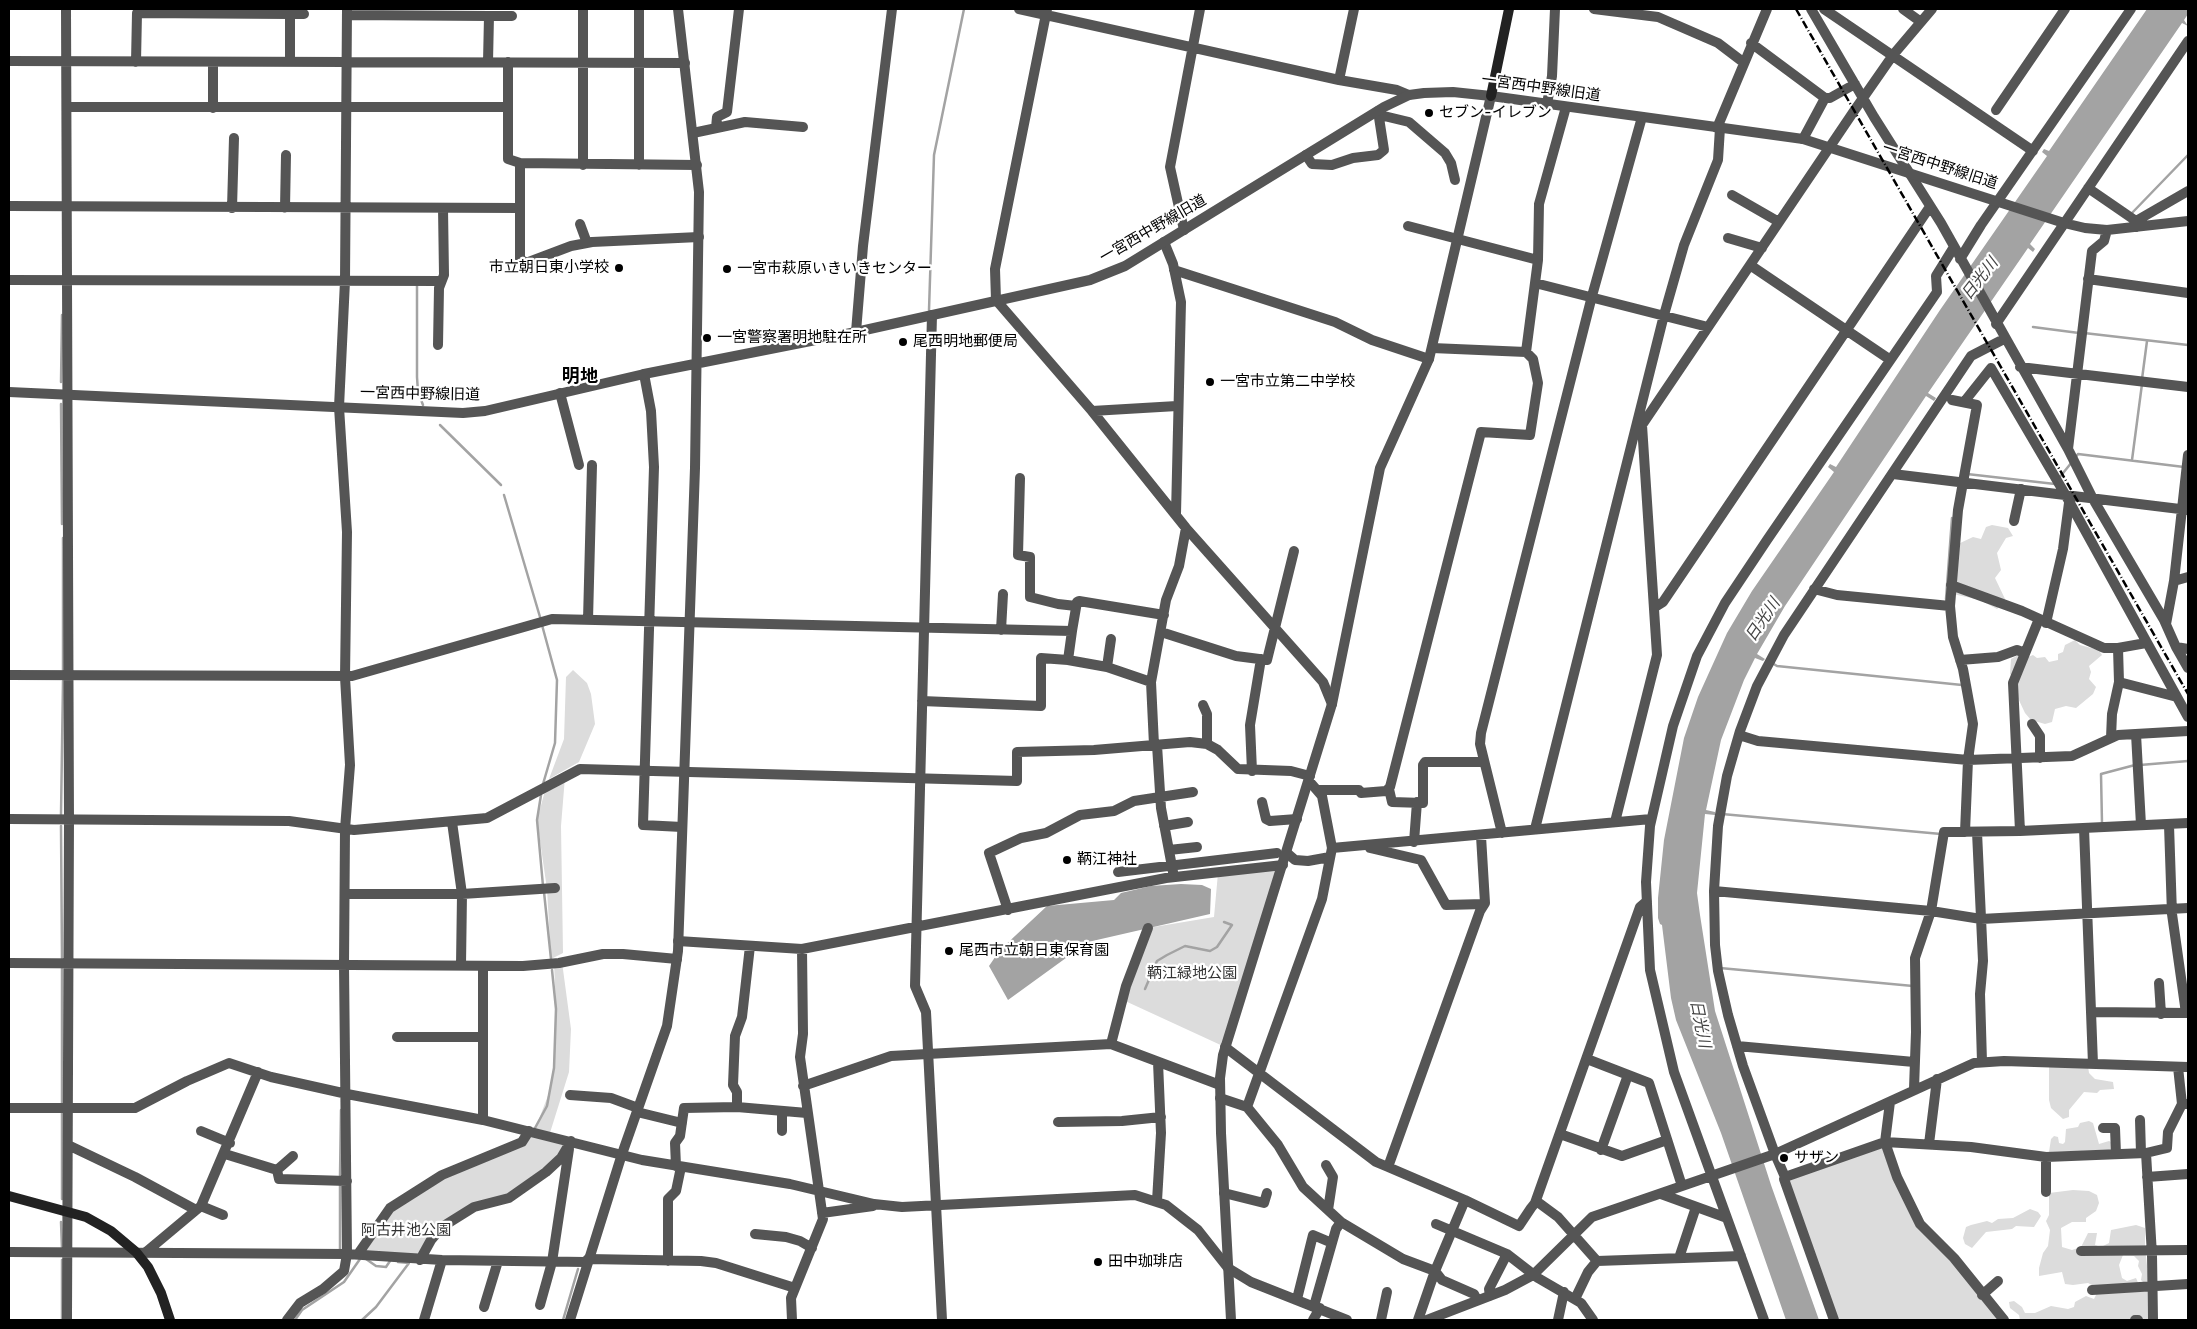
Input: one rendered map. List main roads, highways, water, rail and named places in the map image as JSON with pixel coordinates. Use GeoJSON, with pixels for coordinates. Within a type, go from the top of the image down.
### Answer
{"type":"FeatureCollection","features":[{"type":"Feature","properties":{"kind":"main road"},"geometry":{"type":"LineString","coordinates":[[1492,96],[1509,9]]}},
{"type":"Feature","properties":{"kind":"main road"},"geometry":{"type":"LineString","coordinates":[[9,1196],[86,1217],[111,1231],[141,1252],[161,1293],[170,1320]]}},
{"type":"Feature","properties":{"kind":"water","name":"日光川"},"geometry":{"type":"Polygon","coordinates":[[[2147,9],[2188,9],[2188,14],[2184,20],[2188,26],[2182,23],[2030,244],[2035,249],[2033,252],[2028,248],[1928,393],[1936,398],[1934,401],[1926,396],[1785,606],[1757,654],[1765,659],[1763,661],[1755,658],[1744,680],[1721,740],[1706,810],[1715,812],[1715,815],[1705,814],[1697,893],[1715,1011],[1771,1185],[1819,1320],[1786,1320],[1721,1133],[1676,1020],[1671,998],[1662,925],[1658,918],[1658,898],[1664,840],[1684,738],[1698,697],[1727,633],[1752,591],[1834,472],[1828,467],[1830,464],[1836,467],[1940,310],[2047,156],[2042,152],[2044,149],[2049,151],[2147,9]]]}},
{"type":"Feature","properties":{"kind":"water"},"geometry":{"type":"Polygon","coordinates":[[[1202,885],[1211,889],[1210,914],[1088,942],[1008,1000],[989,966],[1000,950],[1047,906],[1114,900],[1121,893],[1151,886],[1202,885]]]}},
{"type":"Feature","properties":{"kind":"waterway"},"geometry":{"type":"LineString","coordinates":[[929,310],[934,155],[964,9]]}},
{"type":"Feature","properties":{"kind":"waterway"},"geometry":{"type":"LineString","coordinates":[[2131,214],[2188,155]]}},
{"type":"Feature","properties":{"kind":"waterway"},"geometry":{"type":"LineString","coordinates":[[417,286],[417,377],[418,392],[423,405]]}},
{"type":"Feature","properties":{"kind":"waterway"},"geometry":{"type":"LineString","coordinates":[[61,382],[62,315]]}},
{"type":"Feature","properties":{"kind":"waterway"},"geometry":{"type":"LineString","coordinates":[[2033,327],[2079,333]]}},
{"type":"Feature","properties":{"kind":"waterway"},"geometry":{"type":"LineString","coordinates":[[2084,333],[2188,345]]}},
{"type":"Feature","properties":{"kind":"waterway"},"geometry":{"type":"LineString","coordinates":[[2142,379],[2147,341]]}},
{"type":"Feature","properties":{"kind":"waterway"},"geometry":{"type":"LineString","coordinates":[[2132,460],[2142,384]]}},
{"type":"Feature","properties":{"kind":"waterway"},"geometry":{"type":"LineString","coordinates":[[61,404],[62,524]]}},
{"type":"Feature","properties":{"kind":"waterway"},"geometry":{"type":"LineString","coordinates":[[440,425],[501,485]]}},
{"type":"Feature","properties":{"kind":"waterway"},"geometry":{"type":"LineString","coordinates":[[2075,458],[2078,454],[2184,467]]}},
{"type":"Feature","properties":{"kind":"waterway"},"geometry":{"type":"LineString","coordinates":[[2059,478],[2072,462]]}},
{"type":"Feature","properties":{"kind":"waterway"},"geometry":{"type":"LineString","coordinates":[[1967,474],[2055,484]]}},
{"type":"Feature","properties":{"kind":"waterway"},"geometry":{"type":"LineString","coordinates":[[504,495],[540,617]]}},
{"type":"Feature","properties":{"kind":"waterway"},"geometry":{"type":"LineString","coordinates":[[1946,599],[1952,518]]}},
{"type":"Feature","properties":{"kind":"waterway"},"geometry":{"type":"LineString","coordinates":[[63,538],[63,670]]}},
{"type":"Feature","properties":{"kind":"waterway"},"geometry":{"type":"LineString","coordinates":[[542,625],[557,680],[555,743],[543,784]]}},
{"type":"Feature","properties":{"kind":"waterway"},"geometry":{"type":"LineString","coordinates":[[1772,663],[1777,666],[1962,685]]}},
{"type":"Feature","properties":{"kind":"waterway"},"geometry":{"type":"LineString","coordinates":[[61,815],[63,681]]}},
{"type":"Feature","properties":{"kind":"waterway"},"geometry":{"type":"LineString","coordinates":[[2140,765],[2188,761]]}},
{"type":"Feature","properties":{"kind":"waterway"},"geometry":{"type":"LineString","coordinates":[[2102,823],[2101,774],[2135,765]]}},
{"type":"Feature","properties":{"kind":"waterway"},"geometry":{"type":"LineString","coordinates":[[541,795],[537,820],[543,886]]}},
{"type":"Feature","properties":{"kind":"waterway"},"geometry":{"type":"LineString","coordinates":[[1722,814],[1941,834]]}},
{"type":"Feature","properties":{"kind":"waterway"},"geometry":{"type":"LineString","coordinates":[[61,826],[62,959]]}},
{"type":"Feature","properties":{"kind":"waterway"},"geometry":{"type":"LineString","coordinates":[[544,892],[551,959]]}},
{"type":"Feature","properties":{"kind":"waterway"},"geometry":{"type":"LineString","coordinates":[[1145,989],[1157,961],[1167,955],[1185,946],[1210,951],[1217,947],[1232,925],[1224,922]]}},
{"type":"Feature","properties":{"kind":"waterway"},"geometry":{"type":"LineString","coordinates":[[62,968],[62,1104]]}},
{"type":"Feature","properties":{"kind":"waterway"},"geometry":{"type":"LineString","coordinates":[[1720,968],[1913,986]]}},
{"type":"Feature","properties":{"kind":"waterway"},"geometry":{"type":"LineString","coordinates":[[535,1128],[547,1106],[554,1068],[556,1009],[552,970]]}},
{"type":"Feature","properties":{"kind":"waterway"},"geometry":{"type":"LineString","coordinates":[[340,1176],[341,1110]]}},
{"type":"Feature","properties":{"kind":"waterway"},"geometry":{"type":"LineString","coordinates":[[62,1113],[62,1199]]}},
{"type":"Feature","properties":{"kind":"waterway"},"geometry":{"type":"LineString","coordinates":[[340,1184],[340,1250]]}},
{"type":"Feature","properties":{"kind":"waterway"},"geometry":{"type":"LineString","coordinates":[[61,1222],[62,1249]]}},
{"type":"Feature","properties":{"kind":"waterway"},"geometry":{"type":"LineString","coordinates":[[295,1320],[302,1310],[344,1282],[360,1259]]}},
{"type":"Feature","properties":{"kind":"waterway"},"geometry":{"type":"LineString","coordinates":[[366,1259],[376,1266],[386,1267],[390,1261]]}},
{"type":"Feature","properties":{"kind":"waterway"},"geometry":{"type":"LineString","coordinates":[[62,1260],[62,1320]]}},
{"type":"Feature","properties":{"kind":"waterway"},"geometry":{"type":"LineString","coordinates":[[362,1320],[376,1307],[409,1263],[398,1262]]}},
{"type":"Feature","properties":{"kind":"waterway"},"geometry":{"type":"LineString","coordinates":[[563,1320],[578,1269]]}},
{"type":"Feature","properties":{"kind":"railway"},"geometry":{"type":"LineString","coordinates":[[1796,9],[2188,694]]}},
{"type":"Feature","properties":{"kind":"place","name":"セブン-イレブン"},"geometry":{"type":"Point","coordinates":[1429,113]}},
{"type":"Feature","properties":{"kind":"place","name":"市立朝日東小学校"},"geometry":{"type":"Point","coordinates":[619,268]}},
{"type":"Feature","properties":{"kind":"place","name":"一宮市萩原いきいきセンター"},"geometry":{"type":"Point","coordinates":[727,269]}},
{"type":"Feature","properties":{"kind":"place","name":"一宮警察署明地駐在所"},"geometry":{"type":"Point","coordinates":[707,338]}},
{"type":"Feature","properties":{"kind":"place","name":"尾西明地郵便局"},"geometry":{"type":"Point","coordinates":[903,342]}},
{"type":"Feature","properties":{"kind":"place","name":"一宮市立第二中学校"},"geometry":{"type":"Point","coordinates":[1210,382]}},
{"type":"Feature","properties":{"kind":"place","name":"鞆江神社"},"geometry":{"type":"Point","coordinates":[1067,860]}},
{"type":"Feature","properties":{"kind":"place","name":"尾西市立朝日東保育園"},"geometry":{"type":"Point","coordinates":[949,951]}},
{"type":"Feature","properties":{"kind":"place","name":"サザン"},"geometry":{"type":"Point","coordinates":[1784,1158]}},
{"type":"Feature","properties":{"kind":"place","name":"田中珈琲店"},"geometry":{"type":"Point","coordinates":[1098,1262]}},
{"type":"Feature","properties":{"kind":"district","name":"明地"},"geometry":{"type":"Point","coordinates":[580,377]}},
{"type":"Feature","properties":{"kind":"park label","name":"鞆江緑地公園"},"geometry":{"type":"Point","coordinates":[1192,974]}},
{"type":"Feature","properties":{"kind":"park label","name":"阿古井池公園"},"geometry":{"type":"Point","coordinates":[406,1231]}}]}
